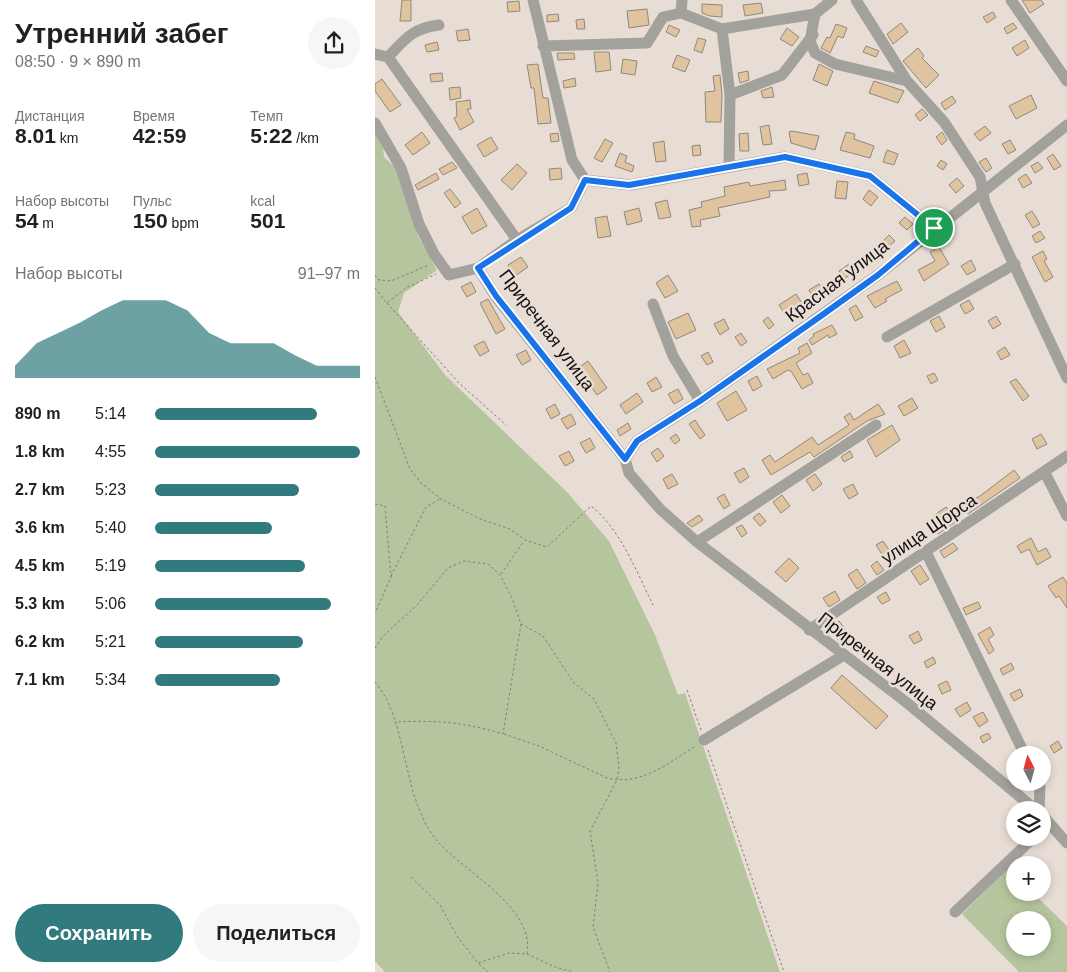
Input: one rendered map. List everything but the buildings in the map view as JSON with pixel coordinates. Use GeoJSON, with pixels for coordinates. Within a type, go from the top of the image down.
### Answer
{"type":"FeatureCollection","features":[{"type":"Feature","properties":{"kind":"street"},"geometry":{"type":"LineString","coordinates":[[533,0],[572,160],[585,180]]}},
{"type":"Feature","properties":{"kind":"street"},"geometry":{"type":"LineString","coordinates":[[681,13],[682,0]]}},
{"type":"Feature","properties":{"kind":"street"},"geometry":{"type":"LineString","coordinates":[[543,46],[647,43],[663,17],[681,13],[723,29],[815,14],[832,0]]}},
{"type":"Feature","properties":{"kind":"street"},"geometry":{"type":"LineString","coordinates":[[856,0],[907,81],[944,122],[980,177],[985,203],[1067,378]]}},
{"type":"Feature","properties":{"kind":"street"},"geometry":{"type":"LineString","coordinates":[[1011,0],[1067,81]]}},
{"type":"Feature","properties":{"kind":"street"},"geometry":{"type":"LineString","coordinates":[[815,14],[811,41],[815,53],[835,64],[907,81]]}},
{"type":"Feature","properties":{"kind":"street"},"geometry":{"type":"LineString","coordinates":[[375,54],[389,58],[413,31],[423,26],[439,25]]}},
{"type":"Feature","properties":{"kind":"street"},"geometry":{"type":"LineString","coordinates":[[723,29],[730,96],[729,166]]}},
{"type":"Feature","properties":{"kind":"street"},"geometry":{"type":"LineString","coordinates":[[730,96],[782,74],[813,34]]}},
{"type":"Feature","properties":{"kind":"street","name":"Приречная улица"},"geometry":{"type":"LineString","coordinates":[[389,58],[517,240]]}},
{"type":"Feature","properties":{"kind":"street"},"geometry":{"type":"LineString","coordinates":[[375,123],[401,168],[419,224],[449,275]]}},
{"type":"Feature","properties":{"kind":"street","name":"Красная улица"},"geometry":{"type":"LineString","coordinates":[[625,459],[637,441],[700,401],[878,275],[934,228],[1067,125]]}},
{"type":"Feature","properties":{"kind":"street"},"geometry":{"type":"LineString","coordinates":[[585,180],[629,185],[785,157],[870,176],[934,228]]}},
{"type":"Feature","properties":{"kind":"street"},"geometry":{"type":"LineString","coordinates":[[478,268],[517,240],[571,208],[585,180]]}},
{"type":"Feature","properties":{"kind":"street"},"geometry":{"type":"LineString","coordinates":[[887,337],[1015,264]]}},
{"type":"Feature","properties":{"kind":"street","name":"Приречная улица"},"geometry":{"type":"LineString","coordinates":[[449,275],[478,268],[496,296],[625,459],[629,473],[660,509],[697,542],[809,630],[906,702],[1027,801]]}},
{"type":"Feature","properties":{"kind":"street"},"geometry":{"type":"LineString","coordinates":[[653,304],[673,356],[700,401]]}},
{"type":"Feature","properties":{"kind":"street"},"geometry":{"type":"LineString","coordinates":[[697,542],[876,425]]}},
{"type":"Feature","properties":{"kind":"street","name":"улица Щорса"},"geometry":{"type":"LineString","coordinates":[[809,630],[1067,456]]}},
{"type":"Feature","properties":{"kind":"street"},"geometry":{"type":"LineString","coordinates":[[1045,472],[1067,516]]}},
{"type":"Feature","properties":{"kind":"street"},"geometry":{"type":"LineString","coordinates":[[926,552],[1021,746]]}},
{"type":"Feature","properties":{"kind":"street"},"geometry":{"type":"LineString","coordinates":[[705,740],[844,655]]}},
{"type":"Feature","properties":{"kind":"street"},"geometry":{"type":"LineString","coordinates":[[1051,828],[1067,843]]}},
{"type":"Feature","properties":{"kind":"street"},"geometry":{"type":"LineString","coordinates":[[955,912],[1025,846]]}},
{"type":"Feature","properties":{"kind":"path"},"geometry":{"type":"LineString","coordinates":[[375,275],[379,280],[391,281],[439,260]]}},
{"type":"Feature","properties":{"kind":"path"},"geometry":{"type":"LineString","coordinates":[[387,303],[406,288],[436,274],[449,275]]}},
{"type":"Feature","properties":{"kind":"path"},"geometry":{"type":"LineString","coordinates":[[375,288],[459,383],[506,425]]}},
{"type":"Feature","properties":{"kind":"path"},"geometry":{"type":"LineString","coordinates":[[375,377],[411,469],[421,483],[441,499],[480,519],[510,529],[525,540],[547,547],[591,506],[606,518],[631,560],[653,605]]}},
{"type":"Feature","properties":{"kind":"path"},"geometry":{"type":"LineString","coordinates":[[375,613],[426,507],[441,499]]}},
{"type":"Feature","properties":{"kind":"path"},"geometry":{"type":"LineString","coordinates":[[375,504],[385,506],[391,577]]}},
{"type":"Feature","properties":{"kind":"path"},"geometry":{"type":"LineString","coordinates":[[500,575],[525,540]]}},
{"type":"Feature","properties":{"kind":"path"},"geometry":{"type":"LineString","coordinates":[[375,648],[383,636],[416,606],[448,568],[464,561],[488,564],[500,575],[512,598],[521,624],[503,734]]}},
{"type":"Feature","properties":{"kind":"path"},"geometry":{"type":"LineString","coordinates":[[521,624],[543,636],[574,683],[594,699],[616,743],[619,767],[617,780],[590,831],[598,883],[593,927],[610,972]]}},
{"type":"Feature","properties":{"kind":"path"},"geometry":{"type":"LineString","coordinates":[[375,682],[385,693],[395,722],[411,789],[425,824],[449,852],[502,898],[523,926],[529,945],[527,954]]}},
{"type":"Feature","properties":{"kind":"path"},"geometry":{"type":"LineString","coordinates":[[687,690],[784,972]]}},
{"type":"Feature","properties":{"kind":"path"},"geometry":{"type":"LineString","coordinates":[[395,722],[430,720],[473,724],[539,746],[607,778],[617,780],[631,780],[656,770],[705,740]]}},
{"type":"Feature","properties":{"kind":"path"},"geometry":{"type":"LineString","coordinates":[[411,877],[440,905],[457,936],[478,964],[488,972]]}},
{"type":"Feature","properties":{"kind":"path"},"geometry":{"type":"LineString","coordinates":[[478,964],[509,953],[527,954],[555,968],[573,972]]}},
{"type":"Feature","properties":{"kind":"green space"},"geometry":{"type":"Polygon","coordinates":[[[375,132],[383,145],[384,157],[396,168],[418,236],[437,270],[404,293],[398,312],[445,375],[567,492],[609,541],[655,635],[678,695],[685,693],[780,972],[385,972],[375,961],[375,132]]]}},
{"type":"Feature","properties":{"kind":"green space"},"geometry":{"type":"Polygon","coordinates":[[[1006,871],[1006,901],[1041,901],[1067,926],[1067,972],[1019,972],[962,914],[1006,871]]]}},
{"type":"Feature","properties":{"kind":"route"},"geometry":{"type":"LineString","coordinates":[[785,157],[870,176],[934,228],[878,275],[700,401],[637,441],[625,459],[496,296],[478,268],[517,240],[571,208],[585,180],[629,185],[785,157]]}}]}
